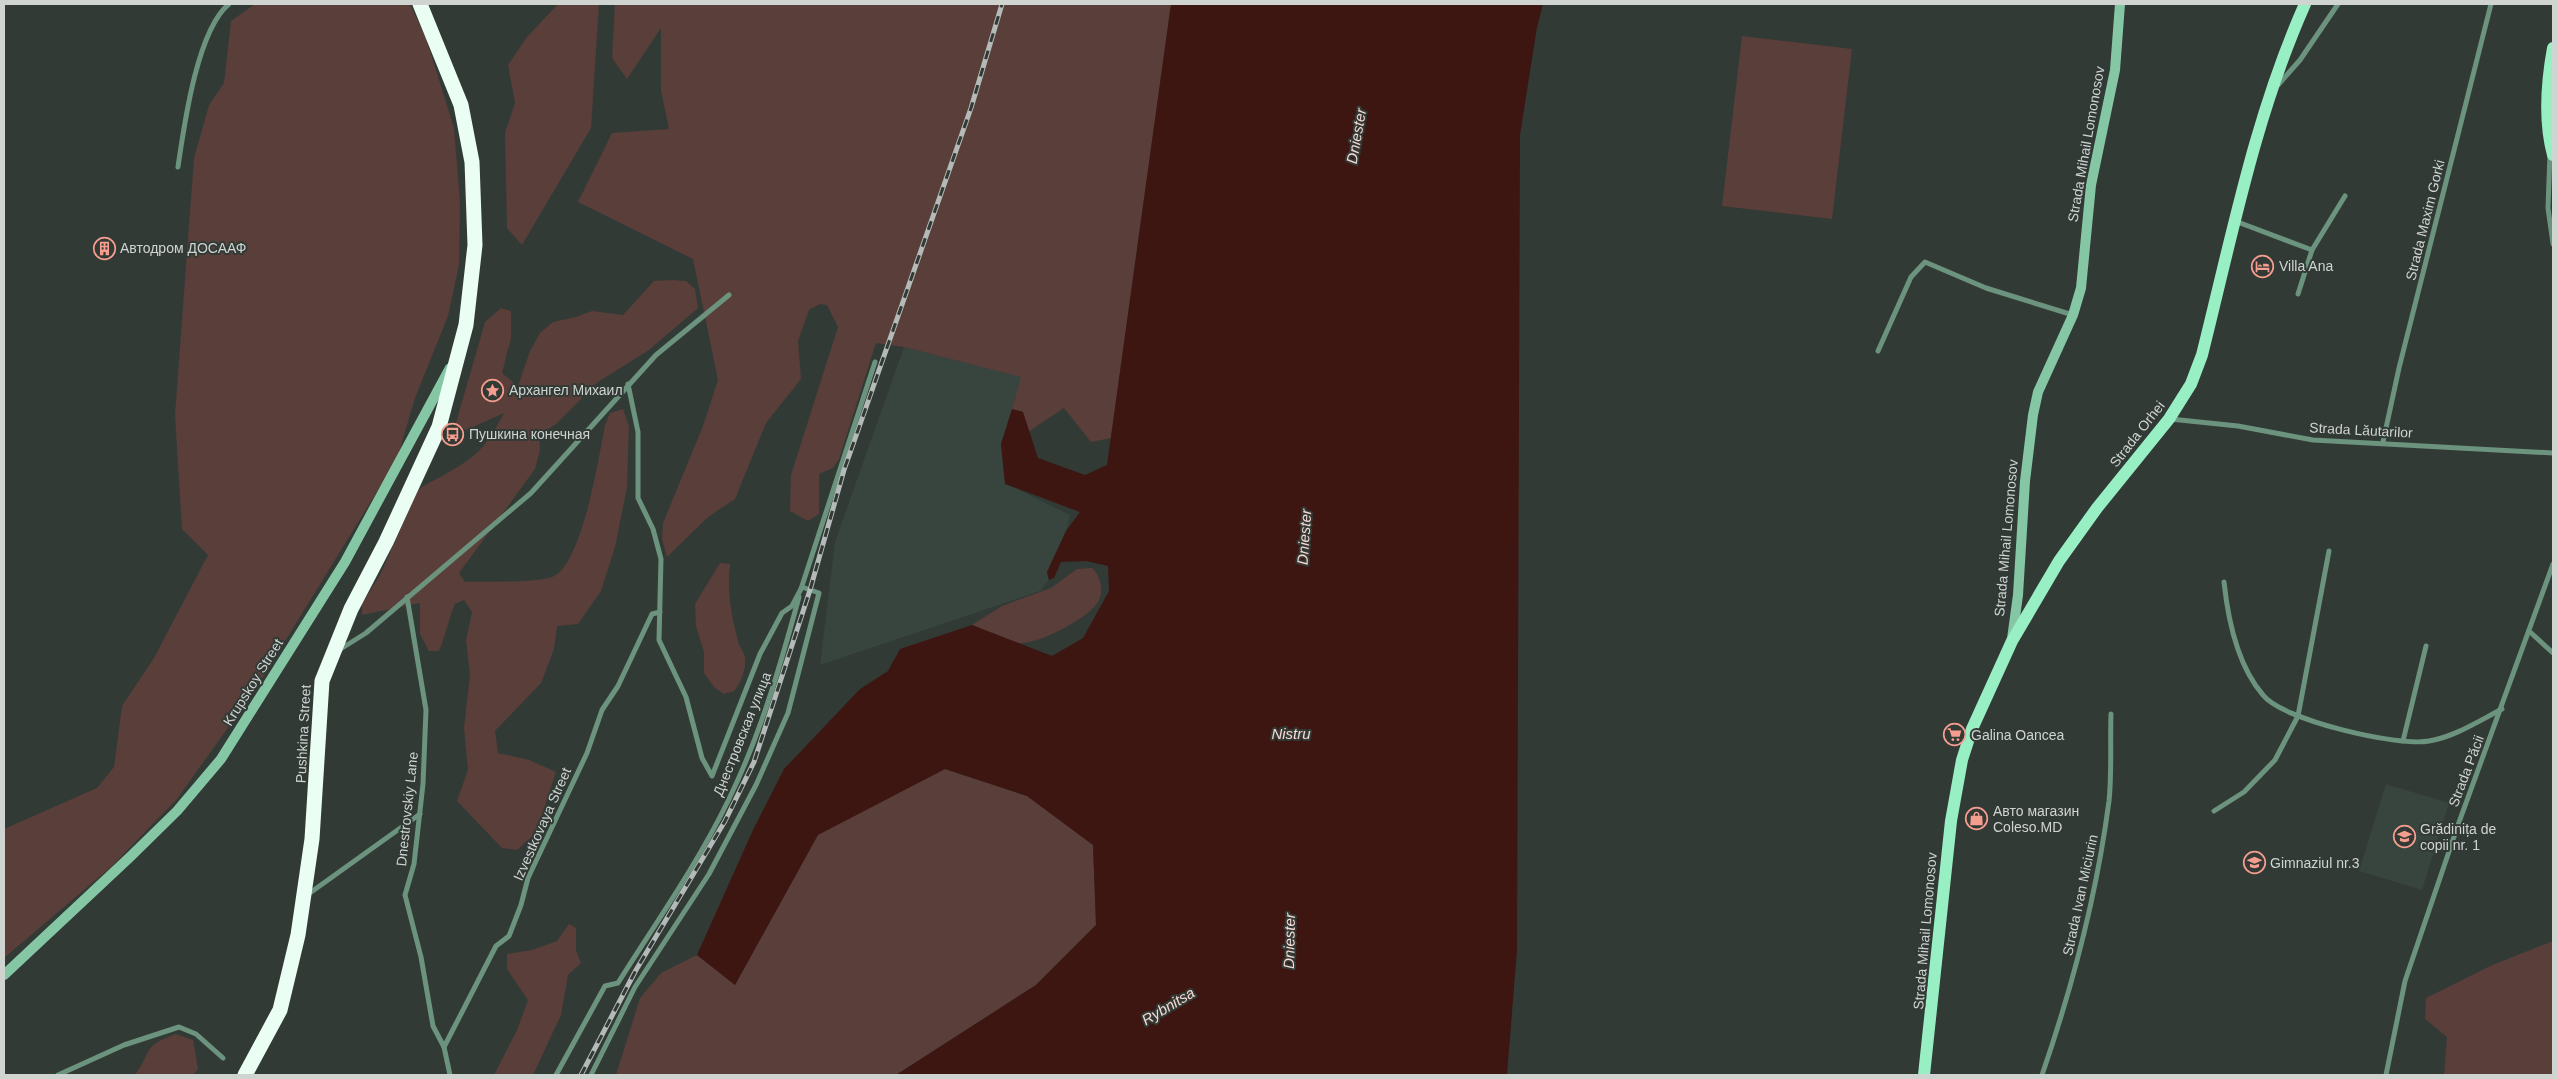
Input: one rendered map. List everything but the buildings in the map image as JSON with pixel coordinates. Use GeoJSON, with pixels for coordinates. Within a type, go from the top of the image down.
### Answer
{"type":"FeatureCollection","features":[{"type":"Feature","properties":{"kind":"highway","name":"Pushkina Street"},"geometry":{"type":"LineString","coordinates":[[245,1075],[280,1010],[298,936],[305,897],[316,794],[320,694],[330,656],[439,427],[470,300],[475,245],[472,162],[461,105],[420,4]]}},
{"type":"Feature","properties":{"kind":"main road","name":"Strada Orhei"},"geometry":{"type":"LineString","coordinates":[[2012,641],[2075,538],[2169,419],[2191,384],[2202,355],[2234,221],[2269,94],[2284,50],[2305,4]]}},
{"type":"Feature","properties":{"kind":"main road"},"geometry":{"type":"LineString","coordinates":[[2552,150],[2548,90],[2553,48]]}},
{"type":"Feature","properties":{"kind":"main road","name":"Strada Mihail Lomonosov"},"geometry":{"type":"LineString","coordinates":[[1924,1075],[1948,841],[1958,782],[1972,729],[2012,641]]}},
{"type":"Feature","properties":{"kind":"street"},"geometry":{"type":"LineString","coordinates":[[178,167],[195,75],[206,39],[230,4]]}},
{"type":"Feature","properties":{"kind":"street","name":"Strada Mihail Lomonosov"},"geometry":{"type":"LineString","coordinates":[[2012,641],[2018,595],[2025,481],[2033,415],[2045,373],[2073,315],[2084,272],[2091,185],[2115,70],[2120,4]]}},
{"type":"Feature","properties":{"kind":"street","name":"Strada Orhei"},"geometry":{"type":"LineString","coordinates":[[2269,94],[2300,60],[2338,4]]}},
{"type":"Feature","properties":{"kind":"street","name":"Strada Maxim Gorki"},"geometry":{"type":"LineString","coordinates":[[2383,442],[2399,368],[2491,4]]}},
{"type":"Feature","properties":{"kind":"street"},"geometry":{"type":"LineString","coordinates":[[2552,150],[2548,208],[2553,244]]}},
{"type":"Feature","properties":{"kind":"street"},"geometry":{"type":"LineString","coordinates":[[2298,294],[2312,250],[2345,196]]}},
{"type":"Feature","properties":{"kind":"street"},"geometry":{"type":"LineString","coordinates":[[2234,221],[2312,250]]}},
{"type":"Feature","properties":{"kind":"street"},"geometry":{"type":"LineString","coordinates":[[1878,351],[1911,277],[1925,262],[1986,288],[2073,315]]}},
{"type":"Feature","properties":{"kind":"street"},"geometry":{"type":"LineString","coordinates":[[330,656],[366,633],[531,494],[656,355],[729,295]]}},
{"type":"Feature","properties":{"kind":"street","name":"Krupskoy Street"},"geometry":{"type":"LineString","coordinates":[[4,975],[177,811],[221,759],[345,562],[459,351]]}},
{"type":"Feature","properties":{"kind":"street","name":"Днестровская улица"},"geometry":{"type":"LineString","coordinates":[[556,1075],[605,986],[618,983],[682,881],[728,802],[756,737],[774,684],[802,587],[875,362]]}},
{"type":"Feature","properties":{"kind":"street"},"geometry":{"type":"LineString","coordinates":[[592,1075],[635,987],[709,874],[756,785],[788,713],[819,593],[802,587],[792,606],[782,613],[760,654],[712,776],[702,758],[686,697],[660,640],[661,559],[653,528],[638,498],[638,432],[628,384]]}},
{"type":"Feature","properties":{"kind":"street","name":"Strada Lăutarilor"},"geometry":{"type":"LineString","coordinates":[[2169,419],[2238,426],[2312,440],[2383,442],[2553,453]]}},
{"type":"Feature","properties":{"kind":"street"},"geometry":{"type":"LineString","coordinates":[[2214,810],[2244,792],[2275,760],[2298,716],[2329,551]]}},
{"type":"Feature","properties":{"kind":"street","name":"Strada Păcii"},"geometry":{"type":"LineString","coordinates":[[2386,1075],[2405,981],[2458,826],[2553,564]]}},
{"type":"Feature","properties":{"kind":"street"},"geometry":{"type":"LineString","coordinates":[[2224,582],[2233,635],[2247,671],[2263,697],[2298,716],[2368,736],[2403,741],[2429,741],[2502,709]]}},
{"type":"Feature","properties":{"kind":"street","name":"Dnestrovskiy Lane"},"geometry":{"type":"LineString","coordinates":[[407,597],[426,710],[420,814],[414,864],[405,895],[421,957],[433,1026],[444,1048]]}},
{"type":"Feature","properties":{"kind":"street","name":"Izvestkovaya Street"},"geometry":{"type":"LineString","coordinates":[[444,1048],[496,946],[509,936],[521,905],[528,878],[587,753],[602,710],[618,686],[652,614],[660,612]]}},
{"type":"Feature","properties":{"kind":"street"},"geometry":{"type":"LineString","coordinates":[[2529,631],[2553,653]]}},
{"type":"Feature","properties":{"kind":"street"},"geometry":{"type":"LineString","coordinates":[[2403,741],[2426,646]]}},
{"type":"Feature","properties":{"kind":"street","name":"Strada Ivan Miciurin"},"geometry":{"type":"LineString","coordinates":[[2042,1075],[2074,978],[2105,830],[2109,799],[2111,714]]}},
{"type":"Feature","properties":{"kind":"street"},"geometry":{"type":"LineString","coordinates":[[305,897],[420,814]]}},
{"type":"Feature","properties":{"kind":"street"},"geometry":{"type":"LineString","coordinates":[[58,1075],[124,1045],[179,1027],[196,1034],[223,1058]]}},
{"type":"Feature","properties":{"kind":"street"},"geometry":{"type":"LineString","coordinates":[[444,1048],[450,1075]]}},
{"type":"Feature","properties":{"kind":"shaded area"},"geometry":{"type":"Polygon","coordinates":[[[255,4],[410,4],[426,38],[454,128],[460,202],[459,265],[448,316],[415,398],[397,459],[255,690],[177,799],[111,867],[4,958],[4,829],[97,788],[114,767],[122,706],[154,658],[208,555],[182,529],[175,415],[194,158],[209,105],[224,83],[231,21],[255,4]]]}},
{"type":"Feature","properties":{"kind":"shaded area"},"geometry":{"type":"Polygon","coordinates":[[[558,4],[599,4],[591,128],[522,245],[507,228],[505,133],[515,103],[508,65],[527,37],[558,4]]]}},
{"type":"Feature","properties":{"kind":"shaded area"},"geometry":{"type":"Polygon","coordinates":[[[615,4],[1171,4],[1111,438],[1091,442],[1064,408],[1028,432],[1023,412],[1012,409],[1021,377],[904,347],[876,343],[839,459],[833,468],[819,474],[819,514],[808,521],[790,511],[791,475],[838,327],[827,305],[820,304],[809,310],[798,341],[801,379],[766,423],[735,499],[708,517],[667,557],[662,539],[663,523],[703,426],[718,380],[693,259],[578,202],[612,133],[669,129],[661,90],[661,28],[627,79],[612,58],[615,4]]]}},
{"type":"Feature","properties":{"kind":"shaded area"},"geometry":{"type":"Polygon","coordinates":[[[1742,36],[1852,49],[1832,219],[1722,206],[1742,36]]]}},
{"type":"Feature","properties":{"kind":"shaded area"},"geometry":{"type":"Polygon","coordinates":[[[654,281],[686,281],[695,289],[698,308],[649,350],[598,382],[556,424],[539,435],[540,450],[535,469],[459,573],[465,582],[526,581],[549,578],[556,575],[566,565],[582,528],[594,482],[605,425],[610,413],[623,409],[629,426],[627,487],[615,547],[601,591],[578,624],[557,626],[554,649],[541,683],[495,731],[498,753],[529,760],[556,772],[536,833],[517,850],[502,848],[457,801],[468,770],[464,728],[470,675],[466,640],[472,612],[464,600],[455,604],[439,651],[429,651],[420,634],[420,603],[362,615],[362,604],[380,575],[418,490],[460,466],[476,454],[488,440],[504,413],[466,430],[456,423],[485,322],[501,308],[511,311],[511,338],[502,373],[518,386],[530,351],[540,333],[553,322],[592,311],[623,315],[654,281]]]}},
{"type":"Feature","properties":{"kind":"shaded area"},"geometry":{"type":"Polygon","coordinates":[[[904,347],[1022,377],[1001,444],[1005,483],[1070,515],[1066,531],[1047,572],[1049,580],[1040,591],[820,665],[835,542],[904,347]]]}},
{"type":"Feature","properties":{"kind":"shaded area"},"geometry":{"type":"Polygon","coordinates":[[[720,563],[730,564],[729,593],[732,612],[739,643],[745,659],[744,672],[739,684],[734,691],[724,694],[714,687],[704,673],[704,652],[696,626],[695,604],[720,563]]]}},
{"type":"Feature","properties":{"kind":"shaded area"},"geometry":{"type":"Polygon","coordinates":[[[1092,568],[1100,582],[1099,600],[1086,614],[1063,629],[1038,640],[1019,643],[972,625],[1002,606],[1051,588],[1077,569],[1092,568]]]}},
{"type":"Feature","properties":{"kind":"shaded area"},"geometry":{"type":"Polygon","coordinates":[[[945,769],[1027,796],[1093,845],[1096,925],[1036,985],[896,1075],[616,1075],[640,998],[661,973],[697,955],[735,985],[818,834],[945,769]]]}},
{"type":"Feature","properties":{"kind":"shaded area","name":"Grădinița de copii nr. 1"},"geometry":{"type":"Polygon","coordinates":[[[2386,784],[2449,803],[2422,890],[2359,871],[2386,784]]]}},
{"type":"Feature","properties":{"kind":"shaded area"},"geometry":{"type":"Polygon","coordinates":[[[569,924],[576,928],[576,950],[581,963],[568,975],[561,1015],[533,1075],[494,1075],[517,1030],[528,1000],[507,969],[507,954],[532,950],[557,941],[569,924]]]}},
{"type":"Feature","properties":{"kind":"shaded area"},"geometry":{"type":"Polygon","coordinates":[[[2553,941],[2553,1075],[2444,1075],[2447,1037],[2425,1019],[2426,998],[2490,966],[2553,941]]]}},
{"type":"Feature","properties":{"kind":"shaded area"},"geometry":{"type":"Polygon","coordinates":[[[176,1034],[193,1040],[198,1069],[193,1075],[135,1075],[153,1046],[165,1038],[176,1034]]]}},
{"type":"Feature","properties":{"kind":"water","name":"Nistru"},"geometry":{"type":"Polygon","coordinates":[[[1171,4],[1543,4],[1537,27],[1520,135],[1517,950],[1507,1075],[896,1075],[1036,985],[1096,925],[1093,845],[1027,796],[945,769],[818,835],[735,985],[697,955],[753,830],[784,769],[860,689],[888,671],[900,649],[972,625],[1052,656],[1083,638],[1109,591],[1108,566],[1086,561],[1061,562],[1054,578],[1049,580],[1047,572],[1066,531],[1080,512],[1005,484],[1001,444],[1012,409],[1023,412],[1038,458],[1085,475],[1107,465],[1171,4]]]}},
{"type":"Feature","properties":{"kind":"railway"},"geometry":{"type":"LineString","coordinates":[[581,1075],[636,970],[725,821],[754,762],[810,590],[844,470],[971,108],[1002,4]]}},
{"type":"Feature","properties":{"kind":"place","name":"Автодром ДОСААФ"},"geometry":{"type":"Point","coordinates":[104,248]}},
{"type":"Feature","properties":{"kind":"place","name":"Villa Ana"},"geometry":{"type":"Point","coordinates":[2263,266]}},
{"type":"Feature","properties":{"kind":"place","name":"Архангел Михаил"},"geometry":{"type":"Point","coordinates":[493,390]}},
{"type":"Feature","properties":{"kind":"place","name":"Пушкина конечная"},"geometry":{"type":"Point","coordinates":[453,434]}},
{"type":"Feature","properties":{"kind":"place","name":"Galina Oancea"},"geometry":{"type":"Point","coordinates":[1955,735]}},
{"type":"Feature","properties":{"kind":"place","name":"Aвто магазин Coleso.MD"},"geometry":{"type":"Point","coordinates":[1977,819]}},
{"type":"Feature","properties":{"kind":"place","name":"Grădinița de copii nr. 1"},"geometry":{"type":"Point","coordinates":[2404,837]}},
{"type":"Feature","properties":{"kind":"place","name":"Gimnaziul nr.3"},"geometry":{"type":"Point","coordinates":[2254,863]}},
{"type":"Feature","properties":{"kind":"water label","name":"Dniester"},"geometry":{"type":"Point","coordinates":[1356,136]}},
{"type":"Feature","properties":{"kind":"water label","name":"Dniester"},"geometry":{"type":"Point","coordinates":[1304,537]}},
{"type":"Feature","properties":{"kind":"water label","name":"Dniester"},"geometry":{"type":"Point","coordinates":[1289,941]}},
{"type":"Feature","properties":{"kind":"water label","name":"Rybnitsa"},"geometry":{"type":"Point","coordinates":[1168,1006]}}]}
